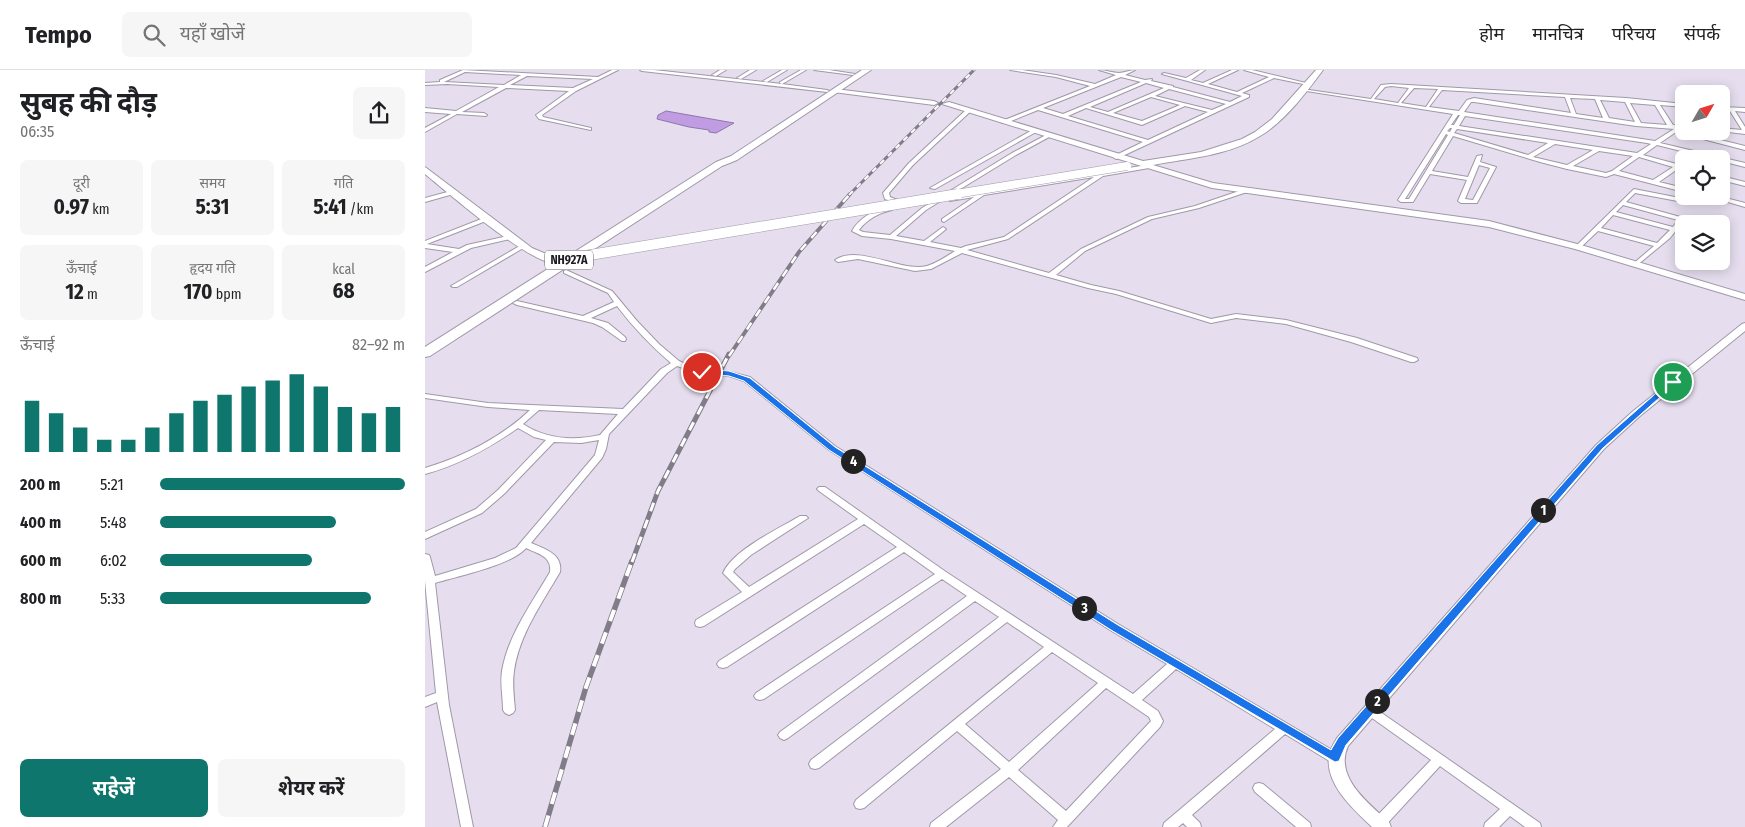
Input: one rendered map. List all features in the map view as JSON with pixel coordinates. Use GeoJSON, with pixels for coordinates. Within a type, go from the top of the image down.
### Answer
{"type":"FeatureCollection","features":[{"type":"Feature","properties":{"kind":"highway","name":"NH927A"},"geometry":{"type":"LineString","coordinates":[[831,91],[867,70]]}},
{"type":"Feature","properties":{"kind":"highway","name":"NH927A"},"geometry":{"type":"LineString","coordinates":[[425,353],[719,164],[734,158],[856,72]]}},
{"type":"Feature","properties":{"kind":"highway"},"geometry":{"type":"LineString","coordinates":[[425,346],[555,261],[704,168],[719,164],[718,170],[566,272],[425,363]]}},
{"type":"Feature","properties":{"kind":"main road"},"geometry":{"type":"LineString","coordinates":[[572,258],[1127,166],[1143,166],[1204,152],[1249,138],[1265,128],[1321,70]]}},
{"type":"Feature","properties":{"kind":"main road"},"geometry":{"type":"LineString","coordinates":[[831,91],[935,102]]}},
{"type":"Feature","properties":{"kind":"main road"},"geometry":{"type":"LineString","coordinates":[[946,104],[1143,166],[1212,185],[1245,191],[1460,218],[1516,230],[1578,247],[1745,297]]}},
{"type":"Feature","properties":{"kind":"main road"},"geometry":{"type":"LineString","coordinates":[[425,170],[523,246],[537,255],[555,261]]}},
{"type":"Feature","properties":{"kind":"street"},"geometry":{"type":"LineString","coordinates":[[438,83],[466,70],[598,78]]}},
{"type":"Feature","properties":{"kind":"street"},"geometry":{"type":"LineString","coordinates":[[425,130],[534,70]]}},
{"type":"Feature","properties":{"kind":"street"},"geometry":{"type":"LineString","coordinates":[[589,130],[539,117],[540,113],[574,90],[614,70]]}},
{"type":"Feature","properties":{"kind":"street"},"geometry":{"type":"LineString","coordinates":[[642,70],[831,91]]}},
{"type":"Feature","properties":{"kind":"street"},"geometry":{"type":"LineString","coordinates":[[714,75],[724,70]]}},
{"type":"Feature","properties":{"kind":"street"},"geometry":{"type":"LineString","coordinates":[[739,78],[754,70]]}},
{"type":"Feature","properties":{"kind":"street"},"geometry":{"type":"LineString","coordinates":[[765,81],[785,70]]}},
{"type":"Feature","properties":{"kind":"street"},"geometry":{"type":"LineString","coordinates":[[782,83],[804,70]]}},
{"type":"Feature","properties":{"kind":"street"},"geometry":{"type":"LineString","coordinates":[[817,70],[856,72]]}},
{"type":"Feature","properties":{"kind":"street"},"geometry":{"type":"LineString","coordinates":[[1012,70],[1056,76],[1094,85]]}},
{"type":"Feature","properties":{"kind":"street"},"geometry":{"type":"LineString","coordinates":[[1101,70],[1231,104]]}},
{"type":"Feature","properties":{"kind":"street"},"geometry":{"type":"LineString","coordinates":[[1004,122],[1133,70]]}},
{"type":"Feature","properties":{"kind":"street"},"geometry":{"type":"LineString","coordinates":[[1063,116],[1173,70]]}},
{"type":"Feature","properties":{"kind":"street"},"geometry":{"type":"LineString","coordinates":[[1187,80],[1203,70]]}},
{"type":"Feature","properties":{"kind":"street"},"geometry":{"type":"LineString","coordinates":[[1205,84],[1236,70]]}},
{"type":"Feature","properties":{"kind":"street"},"geometry":{"type":"LineString","coordinates":[[1246,70],[1273,76],[1305,87],[1656,142],[1745,165]]}},
{"type":"Feature","properties":{"kind":"street"},"geometry":{"type":"LineString","coordinates":[[1116,157],[1247,96],[1164,74]]}},
{"type":"Feature","properties":{"kind":"street"},"geometry":{"type":"LineString","coordinates":[[1239,93],[1273,76]]}},
{"type":"Feature","properties":{"kind":"street"},"geometry":{"type":"LineString","coordinates":[[425,84],[438,83],[574,90]]}},
{"type":"Feature","properties":{"kind":"street"},"geometry":{"type":"LineString","coordinates":[[1373,98],[1385,85],[1626,100],[1675,105]]}},
{"type":"Feature","properties":{"kind":"street"},"geometry":{"type":"LineString","coordinates":[[1400,102],[1413,86]]}},
{"type":"Feature","properties":{"kind":"street"},"geometry":{"type":"LineString","coordinates":[[1109,114],[1171,87]]}},
{"type":"Feature","properties":{"kind":"street"},"geometry":{"type":"LineString","coordinates":[[1305,87],[1458,112]]}},
{"type":"Feature","properties":{"kind":"street"},"geometry":{"type":"LineString","coordinates":[[1428,106],[1441,88]]}},
{"type":"Feature","properties":{"kind":"street"},"geometry":{"type":"LineString","coordinates":[[1483,90],[1485,102]]}},
{"type":"Feature","properties":{"kind":"street"},"geometry":{"type":"LineString","coordinates":[[1510,92],[1514,106]]}},
{"type":"Feature","properties":{"kind":"street"},"geometry":{"type":"LineString","coordinates":[[1539,94],[1544,110]]}},
{"type":"Feature","properties":{"kind":"street"},"geometry":{"type":"LineString","coordinates":[[1151,96],[1212,112]]}},
{"type":"Feature","properties":{"kind":"street"},"geometry":{"type":"LineString","coordinates":[[1567,96],[1574,115]]}},
{"type":"Feature","properties":{"kind":"street"},"geometry":{"type":"LineString","coordinates":[[1597,98],[1607,120]]}},
{"type":"Feature","properties":{"kind":"street"},"geometry":{"type":"LineString","coordinates":[[1626,100],[1639,124]]}},
{"type":"Feature","properties":{"kind":"street"},"geometry":{"type":"LineString","coordinates":[[1458,112],[1456,126],[1411,201],[1401,200],[1444,132],[1458,112],[1469,101],[1673,128],[1745,148]]}},
{"type":"Feature","properties":{"kind":"street"},"geometry":{"type":"LineString","coordinates":[[1657,104],[1673,128]]}},
{"type":"Feature","properties":{"kind":"street"},"geometry":{"type":"LineString","coordinates":[[1086,107],[1144,122],[1184,105]]}},
{"type":"Feature","properties":{"kind":"street"},"geometry":{"type":"LineString","coordinates":[[1037,108],[1148,142]]}},
{"type":"Feature","properties":{"kind":"street"},"geometry":{"type":"LineString","coordinates":[[1731,109],[1745,110]]}},
{"type":"Feature","properties":{"kind":"street"},"geometry":{"type":"LineString","coordinates":[[1731,109],[1745,132]]}},
{"type":"Feature","properties":{"kind":"street"},"geometry":{"type":"LineString","coordinates":[[425,110],[484,115]]}},
{"type":"Feature","properties":{"kind":"street"},"geometry":{"type":"LineString","coordinates":[[906,206],[887,198],[886,193],[911,164],[969,110]]}},
{"type":"Feature","properties":{"kind":"street"},"geometry":{"type":"LineString","coordinates":[[1449,126],[1637,155],[1675,165]]}},
{"type":"Feature","properties":{"kind":"street"},"geometry":{"type":"LineString","coordinates":[[1444,132],[1528,157],[1606,175],[1614,172],[1673,128]]}},
{"type":"Feature","properties":{"kind":"street"},"geometry":{"type":"LineString","coordinates":[[933,188],[1034,131]]}},
{"type":"Feature","properties":{"kind":"street"},"geometry":{"type":"LineString","coordinates":[[1730,131],[1745,132]]}},
{"type":"Feature","properties":{"kind":"street"},"geometry":{"type":"LineString","coordinates":[[891,237],[924,209],[1013,154],[1048,136]]}},
{"type":"Feature","properties":{"kind":"street"},"geometry":{"type":"LineString","coordinates":[[1497,147],[1516,136]]}},
{"type":"Feature","properties":{"kind":"street"},"geometry":{"type":"LineString","coordinates":[[1528,157],[1554,142]]}},
{"type":"Feature","properties":{"kind":"street"},"geometry":{"type":"LineString","coordinates":[[1567,167],[1598,149]]}},
{"type":"Feature","properties":{"kind":"street"},"geometry":{"type":"LineString","coordinates":[[1479,160],[1493,167],[1475,202],[1461,201],[1471,179],[1479,160]]}},
{"type":"Feature","properties":{"kind":"street"},"geometry":{"type":"LineString","coordinates":[[1143,166],[906,206],[880,212],[855,229],[857,233],[861,234],[891,237],[961,250],[1050,276],[1117,292],[1211,321],[1236,316],[1286,322],[1354,340],[1414,360]]}},
{"type":"Feature","properties":{"kind":"street"},"geometry":{"type":"LineString","coordinates":[[1655,182],[1675,170]]}},
{"type":"Feature","properties":{"kind":"street"},"geometry":{"type":"LineString","coordinates":[[1429,172],[1471,179]]}},
{"type":"Feature","properties":{"kind":"street"},"geometry":{"type":"LineString","coordinates":[[1614,172],[1675,188]]}},
{"type":"Feature","properties":{"kind":"street"},"geometry":{"type":"LineString","coordinates":[[838,260],[859,256],[919,270],[937,264],[961,250],[1006,238],[1103,174]]}},
{"type":"Feature","properties":{"kind":"street"},"geometry":{"type":"LineString","coordinates":[[1730,181],[1745,184]]}},
{"type":"Feature","properties":{"kind":"street"},"geometry":{"type":"LineString","coordinates":[[1578,247],[1632,192],[1637,190],[1675,198]]}},
{"type":"Feature","properties":{"kind":"street"},"geometry":{"type":"LineString","coordinates":[[1050,276],[1083,250],[1150,218],[1197,207],[1245,191]]}},
{"type":"Feature","properties":{"kind":"street"},"geometry":{"type":"LineString","coordinates":[[425,200],[455,192]]}},
{"type":"Feature","properties":{"kind":"street"},"geometry":{"type":"LineString","coordinates":[[944,220],[983,194]]}},
{"type":"Feature","properties":{"kind":"street"},"geometry":{"type":"LineString","coordinates":[[1730,201],[1745,205]]}},
{"type":"Feature","properties":{"kind":"street"},"geometry":{"type":"LineString","coordinates":[[1623,203],[1681,218],[1674,229],[1636,264]]}},
{"type":"Feature","properties":{"kind":"street"},"geometry":{"type":"LineString","coordinates":[[1613,213],[1674,229]]}},
{"type":"Feature","properties":{"kind":"street"},"geometry":{"type":"LineString","coordinates":[[425,244],[489,218]]}},
{"type":"Feature","properties":{"kind":"street"},"geometry":{"type":"LineString","coordinates":[[924,244],[943,229]]}},
{"type":"Feature","properties":{"kind":"street"},"geometry":{"type":"LineString","coordinates":[[1597,229],[1658,245]]}},
{"type":"Feature","properties":{"kind":"street"},"geometry":{"type":"LineString","coordinates":[[425,270],[478,243],[512,237]]}},
{"type":"Feature","properties":{"kind":"street"},"geometry":{"type":"LineString","coordinates":[[425,244],[460,251]]}},
{"type":"Feature","properties":{"kind":"street"},"geometry":{"type":"LineString","coordinates":[[455,286],[523,246]]}},
{"type":"Feature","properties":{"kind":"street"},"geometry":{"type":"LineString","coordinates":[[566,272],[605,288],[656,346],[676,363],[693,370],[729,374],[747,379],[832,448],[1175,664],[1335,758]]}},
{"type":"Feature","properties":{"kind":"street"},"geometry":{"type":"LineString","coordinates":[[517,303],[600,323],[623,339]]}},
{"type":"Feature","properties":{"kind":"street"},"geometry":{"type":"LineString","coordinates":[[584,319],[619,303]]}},
{"type":"Feature","properties":{"kind":"street"},"geometry":{"type":"LineString","coordinates":[[1439,759],[1381,825],[1349,791],[1341,778],[1335,758],[1337,749],[1369,710],[1600,446],[1635,414],[1745,326]]}},
{"type":"Feature","properties":{"kind":"street"},"geometry":{"type":"LineString","coordinates":[[519,425],[534,435],[553,438],[582,441],[602,437],[664,371],[676,363]]}},
{"type":"Feature","properties":{"kind":"street"},"geometry":{"type":"LineString","coordinates":[[425,396],[489,405],[624,412]]}},
{"type":"Feature","properties":{"kind":"street"},"geometry":{"type":"LineString","coordinates":[[425,471],[454,461],[519,425],[538,408]]}},
{"type":"Feature","properties":{"kind":"street"},"geometry":{"type":"LineString","coordinates":[[428,585],[499,560],[525,544],[599,456],[604,445],[602,437]]}},
{"type":"Feature","properties":{"kind":"street"},"geometry":{"type":"LineString","coordinates":[[425,536],[479,511],[501,492],[553,438]]}},
{"type":"Feature","properties":{"kind":"street"},"geometry":{"type":"LineString","coordinates":[[822,489],[974,596],[1154,714],[1157,721],[1063,824],[1009,770],[957,724]]}},
{"type":"Feature","properties":{"kind":"street"},"geometry":{"type":"LineString","coordinates":[[748,592],[727,573],[729,568],[741,557],[803,518]]}},
{"type":"Feature","properties":{"kind":"street"},"geometry":{"type":"LineString","coordinates":[[700,623],[865,519]]}},
{"type":"Feature","properties":{"kind":"street"},"geometry":{"type":"LineString","coordinates":[[509,710],[508,680],[511,659],[521,634],[555,572],[556,565],[550,555],[525,544]]}},
{"type":"Feature","properties":{"kind":"street"},"geometry":{"type":"LineString","coordinates":[[723,664],[904,547]]}},
{"type":"Feature","properties":{"kind":"street"},"geometry":{"type":"LineString","coordinates":[[425,558],[442,696],[467,827]]}},
{"type":"Feature","properties":{"kind":"street"},"geometry":{"type":"LineString","coordinates":[[760,696],[942,574]]}},
{"type":"Feature","properties":{"kind":"street"},"geometry":{"type":"LineString","coordinates":[[784,735],[974,596]]}},
{"type":"Feature","properties":{"kind":"street"},"geometry":{"type":"LineString","coordinates":[[815,764],[1006,617]]}},
{"type":"Feature","properties":{"kind":"street"},"geometry":{"type":"LineString","coordinates":[[859,804],[1051,647]]}},
{"type":"Feature","properties":{"kind":"street"},"geometry":{"type":"LineString","coordinates":[[1133,701],[1175,664]]}},
{"type":"Feature","properties":{"kind":"street"},"geometry":{"type":"LineString","coordinates":[[936,827],[1009,770],[1105,683]]}},
{"type":"Feature","properties":{"kind":"street"},"geometry":{"type":"LineString","coordinates":[[425,702],[442,696]]}},
{"type":"Feature","properties":{"kind":"street"},"geometry":{"type":"LineString","coordinates":[[1369,710],[1535,827]]}},
{"type":"Feature","properties":{"kind":"street"},"geometry":{"type":"LineString","coordinates":[[1169,827],[1283,729]]}},
{"type":"Feature","properties":{"kind":"street"},"geometry":{"type":"LineString","coordinates":[[1259,788],[1305,827]]}},
{"type":"Feature","properties":{"kind":"street"},"geometry":{"type":"LineString","coordinates":[[1490,827],[1509,809]]}},
{"type":"Feature","properties":{"kind":"street"},"geometry":{"type":"LineString","coordinates":[[1183,815],[1195,827]]}},
{"type":"Feature","properties":{"kind":"shaded area"},"geometry":{"type":"Polygon","coordinates":[[[666,111],[734,123],[716,133],[709,132],[709,130],[657,119],[658,115],[666,111]]]}},
{"type":"Feature","properties":{"kind":"railway"},"geometry":{"type":"LineString","coordinates":[[850,194],[974,70]]}},
{"type":"Feature","properties":{"kind":"railway"},"geometry":{"type":"LineString","coordinates":[[729,356],[799,252],[850,194]]}},
{"type":"Feature","properties":{"kind":"railway"},"geometry":{"type":"LineString","coordinates":[[632,562],[658,491],[729,354]]}},
{"type":"Feature","properties":{"kind":"railway"},"geometry":{"type":"LineString","coordinates":[[545,827],[586,687],[632,561]]}},
{"type":"Feature","properties":{"kind":"route"},"geometry":{"type":"LineString","coordinates":[[702,372],[729,374],[747,379],[832,448],[1114,627],[1283,729],[1335,758],[1337,749],[1342,742],[1435,633],[1600,446],[1673,382]]}}]}
